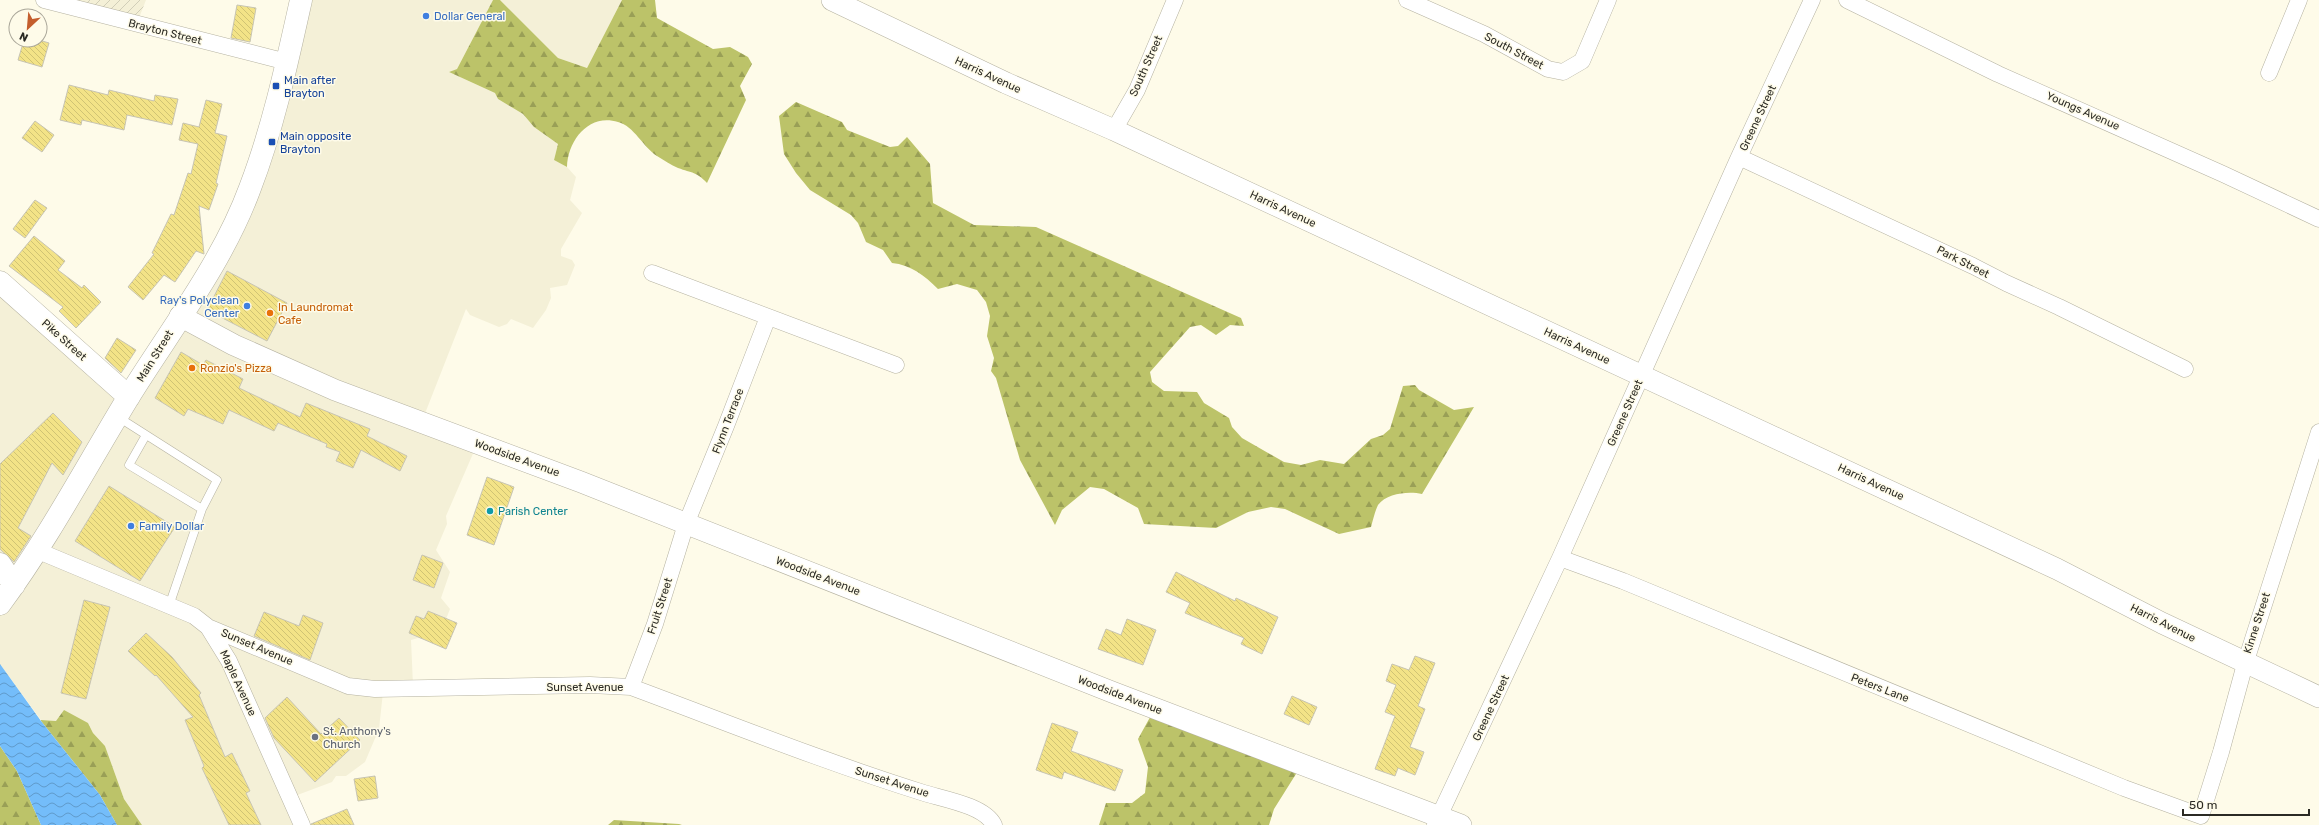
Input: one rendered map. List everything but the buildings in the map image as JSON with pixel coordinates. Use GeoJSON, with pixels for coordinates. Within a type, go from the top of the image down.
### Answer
{"type":"FeatureCollection","features":[{"type":"Feature","properties":{"kind":"main road","name":"Main Street"},"geometry":{"type":"LineString","coordinates":[[0,604],[36,550],[128,397],[222,250],[250,188],[287,62],[302,0]]}},
{"type":"Feature","properties":{"kind":"main road","name":"Pike Street"},"geometry":{"type":"LineString","coordinates":[[0,282],[128,397]]}},
{"type":"Feature","properties":{"kind":"main road"},"geometry":{"type":"LineString","coordinates":[[0,564],[14,585]]}},
{"type":"Feature","properties":{"kind":"street","name":"Brayton Street"},"geometry":{"type":"LineString","coordinates":[[44,0],[287,62]]}},
{"type":"Feature","properties":{"kind":"street","name":"Harris Avenue"},"geometry":{"type":"LineString","coordinates":[[832,0],[999,80],[1114,130],[2057,569],[2245,664],[2319,697]]}},
{"type":"Feature","properties":{"kind":"street","name":"South Street"},"geometry":{"type":"LineString","coordinates":[[1114,130],[1137,90],[1175,0]]}},
{"type":"Feature","properties":{"kind":"street","name":"South Street"},"geometry":{"type":"LineString","coordinates":[[1407,0],[1484,34],[1548,69],[1563,72],[1582,61],[1608,0]]}},
{"type":"Feature","properties":{"kind":"street","name":"Greene Street"},"geometry":{"type":"LineString","coordinates":[[1437,821],[1560,558],[1739,156],[1812,0]]}},
{"type":"Feature","properties":{"kind":"street","name":"Youngs Avenue"},"geometry":{"type":"LineString","coordinates":[[1847,0],[1998,74],[2216,171],[2319,220]]}},
{"type":"Feature","properties":{"kind":"street"},"geometry":{"type":"LineString","coordinates":[[2269,73],[2299,0]]}},
{"type":"Feature","properties":{"kind":"street","name":"Park Street"},"geometry":{"type":"LineString","coordinates":[[1739,156],[1959,259],[2186,369]]}},
{"type":"Feature","properties":{"kind":"street"},"geometry":{"type":"LineString","coordinates":[[652,273],[896,365]]}},
{"type":"Feature","properties":{"kind":"street","name":"Woodside Avenue"},"geometry":{"type":"LineString","coordinates":[[180,316],[234,345],[334,390],[580,482],[1437,821],[1461,825]]}},
{"type":"Feature","properties":{"kind":"street","name":"Flynn Terrace"},"geometry":{"type":"LineString","coordinates":[[686,524],[768,317]]}},
{"type":"Feature","properties":{"kind":"street","name":"Kinne Street"},"geometry":{"type":"LineString","coordinates":[[2201,816],[2221,752],[2245,664],[2319,432]]}},
{"type":"Feature","properties":{"kind":"street","name":"Fruit Street"},"geometry":{"type":"LineString","coordinates":[[631,687],[655,624],[686,524]]}},
{"type":"Feature","properties":{"kind":"street","name":"Maple Avenue"},"geometry":{"type":"LineString","coordinates":[[36,550],[194,616],[208,627],[229,661],[302,825]]}},
{"type":"Feature","properties":{"kind":"street","name":"Peters Lane"},"geometry":{"type":"LineString","coordinates":[[1560,558],[1623,581],[2102,779],[2201,816]]}},
{"type":"Feature","properties":{"kind":"street","name":"Sunset Avenue"},"geometry":{"type":"LineString","coordinates":[[208,627],[259,650],[355,686],[375,689],[590,684],[631,687],[878,779],[969,806],[991,819],[994,825]]}},
{"type":"Feature","properties":{"kind":"lane"},"geometry":{"type":"LineString","coordinates":[[117,416],[217,480],[202,509],[169,606]]}},
{"type":"Feature","properties":{"kind":"lane"},"geometry":{"type":"LineString","coordinates":[[146,435],[129,465],[202,509]]}},
{"type":"Feature","properties":{"kind":"shaded area"},"geometry":{"type":"Polygon","coordinates":[[[34,0],[146,0],[137,23],[132,24],[34,0]]]}},
{"type":"Feature","properties":{"kind":"shaded area"},"geometry":{"type":"Polygon","coordinates":[[[300,0],[493,0],[457,69],[449,72],[495,93],[498,99],[523,114],[534,127],[558,144],[554,160],[567,167],[576,177],[570,200],[582,213],[561,249],[561,256],[572,260],[575,265],[567,285],[550,288],[551,298],[546,310],[533,328],[511,319],[507,324],[499,327],[470,315],[466,309],[424,416],[475,449],[446,516],[447,524],[436,550],[450,572],[441,598],[450,609],[437,642],[418,638],[411,640],[413,685],[383,692],[379,729],[365,762],[346,776],[336,776],[332,782],[292,797],[301,825],[142,825],[124,799],[105,746],[93,733],[88,723],[41,720],[0,664],[0,285],[125,396],[220,250],[300,0]]]}},
{"type":"Feature","properties":{"kind":"shaded area"},"geometry":{"type":"Polygon","coordinates":[[[500,0],[622,0],[587,68],[558,58],[500,0]]]}},
{"type":"Feature","properties":{"kind":"green space"},"geometry":{"type":"Polygon","coordinates":[[[493,0],[500,0],[558,58],[587,68],[622,0],[655,0],[657,18],[713,49],[730,47],[748,57],[752,64],[740,86],[746,100],[707,183],[694,173],[675,167],[657,156],[634,132],[624,124],[608,120],[598,121],[589,125],[582,131],[571,147],[567,167],[554,160],[558,144],[534,127],[523,114],[498,99],[495,93],[449,72],[457,69],[493,0]]]}},
{"type":"Feature","properties":{"kind":"green space"},"geometry":{"type":"Polygon","coordinates":[[[796,102],[842,122],[847,130],[890,147],[898,146],[907,137],[930,164],[933,203],[974,225],[1036,227],[1241,318],[1244,326],[1230,325],[1216,335],[1201,325],[1190,327],[1150,372],[1152,382],[1164,391],[1197,392],[1204,403],[1229,418],[1232,427],[1242,438],[1284,462],[1301,465],[1320,460],[1344,464],[1371,439],[1383,435],[1390,429],[1403,386],[1415,385],[1419,390],[1454,410],[1474,407],[1422,494],[1405,493],[1392,495],[1382,501],[1377,507],[1371,527],[1339,534],[1285,509],[1271,507],[1248,512],[1216,528],[1144,524],[1138,508],[1104,489],[1090,487],[1062,510],[1055,525],[1020,460],[996,378],[991,371],[994,358],[987,336],[990,316],[986,302],[977,290],[957,284],[938,289],[928,279],[911,268],[892,263],[883,250],[866,242],[858,223],[851,215],[810,190],[796,173],[784,154],[779,116],[796,102]]]}},
{"type":"Feature","properties":{"kind":"green space"},"geometry":{"type":"Polygon","coordinates":[[[64,710],[88,723],[93,733],[105,746],[124,799],[142,825],[117,825],[100,795],[41,721],[56,721],[64,710]]]}},
{"type":"Feature","properties":{"kind":"green space"},"geometry":{"type":"Polygon","coordinates":[[[1154,710],[1301,766],[1274,809],[1269,825],[1099,825],[1106,803],[1132,803],[1145,793],[1148,767],[1138,739],[1154,710]]]}},
{"type":"Feature","properties":{"kind":"green space"},"geometry":{"type":"Polygon","coordinates":[[[0,746],[17,771],[41,825],[0,825],[0,746]]]}},
{"type":"Feature","properties":{"kind":"green space"},"geometry":{"type":"Polygon","coordinates":[[[614,820],[679,824],[682,825],[608,825],[614,820]]]}},
{"type":"Feature","properties":{"kind":"water"},"geometry":{"type":"Polygon","coordinates":[[[0,664],[41,721],[100,795],[117,825],[41,825],[17,771],[0,746],[0,664]]]}},
{"type":"Feature","properties":{"kind":"place","name":"Dollar General"},"geometry":{"type":"Point","coordinates":[426,16]}},
{"type":"Feature","properties":{"kind":"place","name":"Main after Brayton"},"geometry":{"type":"Point","coordinates":[276,86]}},
{"type":"Feature","properties":{"kind":"place","name":"Main opposite Brayton"},"geometry":{"type":"Point","coordinates":[272,142]}},
{"type":"Feature","properties":{"kind":"place","name":"Ray's Polyclean Center"},"geometry":{"type":"Point","coordinates":[247,306]}},
{"type":"Feature","properties":{"kind":"place","name":"In Laundromat Cafe"},"geometry":{"type":"Point","coordinates":[270,313]}},
{"type":"Feature","properties":{"kind":"place","name":"Ronzio's Pizza"},"geometry":{"type":"Point","coordinates":[192,368]}},
{"type":"Feature","properties":{"kind":"place","name":"Parish Center"},"geometry":{"type":"Point","coordinates":[490,511]}},
{"type":"Feature","properties":{"kind":"place","name":"Family Dollar"},"geometry":{"type":"Point","coordinates":[131,526]}},
{"type":"Feature","properties":{"kind":"place","name":"St. Anthony's Church"},"geometry":{"type":"Point","coordinates":[315,737]}}]}
